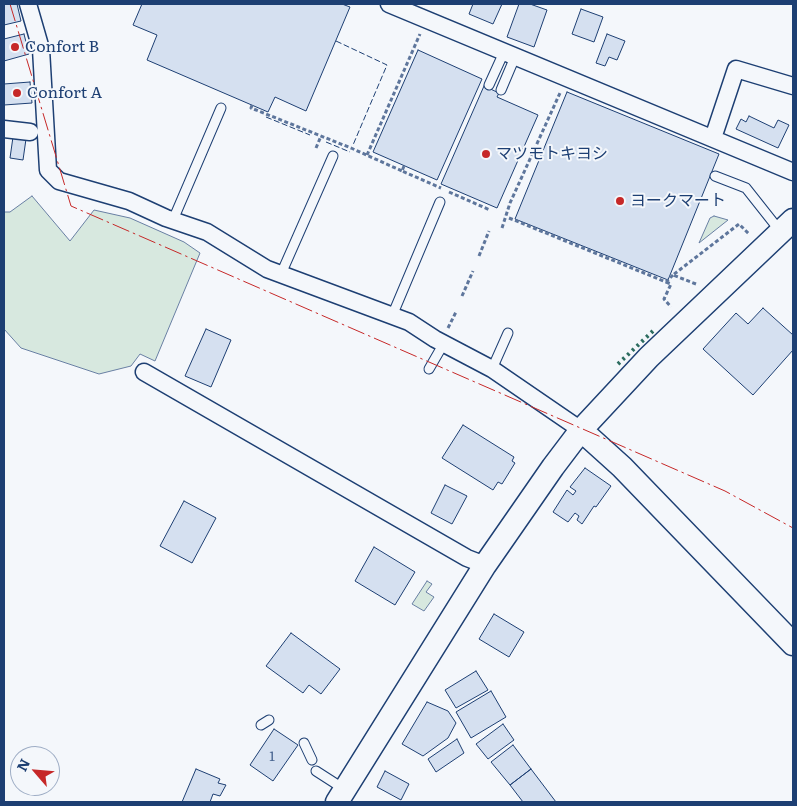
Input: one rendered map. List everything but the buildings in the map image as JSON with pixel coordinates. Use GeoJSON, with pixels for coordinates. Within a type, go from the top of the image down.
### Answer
{"type":"FeatureCollection","features":[{"type":"Feature","properties":{"kind":"street"},"geometry":{"type":"LineString","coordinates":[[28,4],[41,49],[48,170],[59,181],[128,201],[208,232],[267,269],[446,336],[582,430],[622,467],[793,644]]}},
{"type":"Feature","properties":{"kind":"street"},"geometry":{"type":"LineString","coordinates":[[389,4],[793,172]]}},
{"type":"Feature","properties":{"kind":"street"},"geometry":{"type":"LineString","coordinates":[[713,138],[736,69],[793,86]]}},
{"type":"Feature","properties":{"kind":"street"},"geometry":{"type":"LineString","coordinates":[[4,129],[30,132]]}},
{"type":"Feature","properties":{"kind":"street"},"geometry":{"type":"LineString","coordinates":[[341,796],[484,564],[553,467],[582,430],[655,351],[787,225]]}},
{"type":"Feature","properties":{"kind":"street"},"geometry":{"type":"LineString","coordinates":[[144,372],[467,558],[484,564]]}},
{"type":"Feature","properties":{"kind":"lane"},"geometry":{"type":"LineString","coordinates":[[489,85],[510,55]]}},
{"type":"Feature","properties":{"kind":"lane"},"geometry":{"type":"LineString","coordinates":[[501,90],[510,55]]}},
{"type":"Feature","properties":{"kind":"lane"},"geometry":{"type":"LineString","coordinates":[[173,220],[221,108]]}},
{"type":"Feature","properties":{"kind":"lane"},"geometry":{"type":"LineString","coordinates":[[281,274],[333,156]]}},
{"type":"Feature","properties":{"kind":"lane"},"geometry":{"type":"LineString","coordinates":[[715,176],[746,188],[787,225]]}},
{"type":"Feature","properties":{"kind":"lane"},"geometry":{"type":"LineString","coordinates":[[392,316],[440,202]]}},
{"type":"Feature","properties":{"kind":"lane"},"geometry":{"type":"LineString","coordinates":[[492,369],[508,333]]}},
{"type":"Feature","properties":{"kind":"lane"},"geometry":{"type":"LineString","coordinates":[[429,369],[446,336]]}},
{"type":"Feature","properties":{"kind":"lane"},"geometry":{"type":"LineString","coordinates":[[304,743],[312,760]]}},
{"type":"Feature","properties":{"kind":"lane"},"geometry":{"type":"LineString","coordinates":[[316,772],[341,796]]}},
{"type":"Feature","properties":{"kind":"path"},"geometry":{"type":"LineString","coordinates":[[367,155],[427,20]]}},
{"type":"Feature","properties":{"kind":"path"},"geometry":{"type":"LineString","coordinates":[[502,228],[510,203],[566,78]]}},
{"type":"Feature","properties":{"kind":"path"},"geometry":{"type":"LineString","coordinates":[[252,105],[251,108],[402,171]]}},
{"type":"Feature","properties":{"kind":"path"},"geometry":{"type":"LineString","coordinates":[[316,148],[321,136]]}},
{"type":"Feature","properties":{"kind":"path"},"geometry":{"type":"LineString","coordinates":[[509,218],[671,284],[664,299],[671,307]]}},
{"type":"Feature","properties":{"kind":"path"},"geometry":{"type":"LineString","coordinates":[[666,282],[739,224],[749,234]]}},
{"type":"Feature","properties":{"kind":"path"},"geometry":{"type":"LineString","coordinates":[[479,256],[489,231]]}},
{"type":"Feature","properties":{"kind":"path"},"geometry":{"type":"LineString","coordinates":[[462,296],[473,271]]}},
{"type":"Feature","properties":{"kind":"path"},"geometry":{"type":"LineString","coordinates":[[673,275],[696,284]]}},
{"type":"Feature","properties":{"kind":"path"},"geometry":{"type":"LineString","coordinates":[[446,336],[456,312]]}},
{"type":"Feature","properties":{"kind":"shaded area"},"geometry":{"type":"Polygon","coordinates":[[[32,196],[70,241],[94,210],[130,218],[184,242],[200,253],[155,361],[140,354],[131,366],[99,374],[21,348],[4,329],[4,212],[10,212],[32,196]]]}},
{"type":"Feature","properties":{"kind":"shaded area"},"geometry":{"type":"Polygon","coordinates":[[[714,216],[728,220],[699,243],[710,218],[714,216]]]}},
{"type":"Feature","properties":{"kind":"shaded area"},"geometry":{"type":"Polygon","coordinates":[[[427,581],[432,584],[426,592],[434,597],[424,611],[412,604],[427,581]]]}},
{"type":"Feature","properties":{"kind":"hedge"},"geometry":{"type":"LineString","coordinates":[[618,364],[653,331]]}},
{"type":"Feature","properties":{"kind":"fence"},"geometry":{"type":"LineString","coordinates":[[336,41],[387,65],[353,145]]}},
{"type":"Feature","properties":{"kind":"fence"},"geometry":{"type":"LineString","coordinates":[[266,117],[310,135]]}},
{"type":"Feature","properties":{"kind":"fence"},"geometry":{"type":"LineString","coordinates":[[326,142],[350,152]]}},
{"type":"Feature","properties":{"kind":"power"},"geometry":{"type":"LineString","coordinates":[[10,4],[71,206],[725,491],[793,528]]}},
{"type":"Feature","properties":{"kind":"place","name":"Confort B"},"geometry":{"type":"Point","coordinates":[15,47]}},
{"type":"Feature","properties":{"kind":"place","name":"Confort A"},"geometry":{"type":"Point","coordinates":[17,93]}},
{"type":"Feature","properties":{"kind":"place","name":"マツモトキヨシ"},"geometry":{"type":"Point","coordinates":[486,154]}},
{"type":"Feature","properties":{"kind":"place","name":"ヨークマート"},"geometry":{"type":"Point","coordinates":[620,201]}}]}
